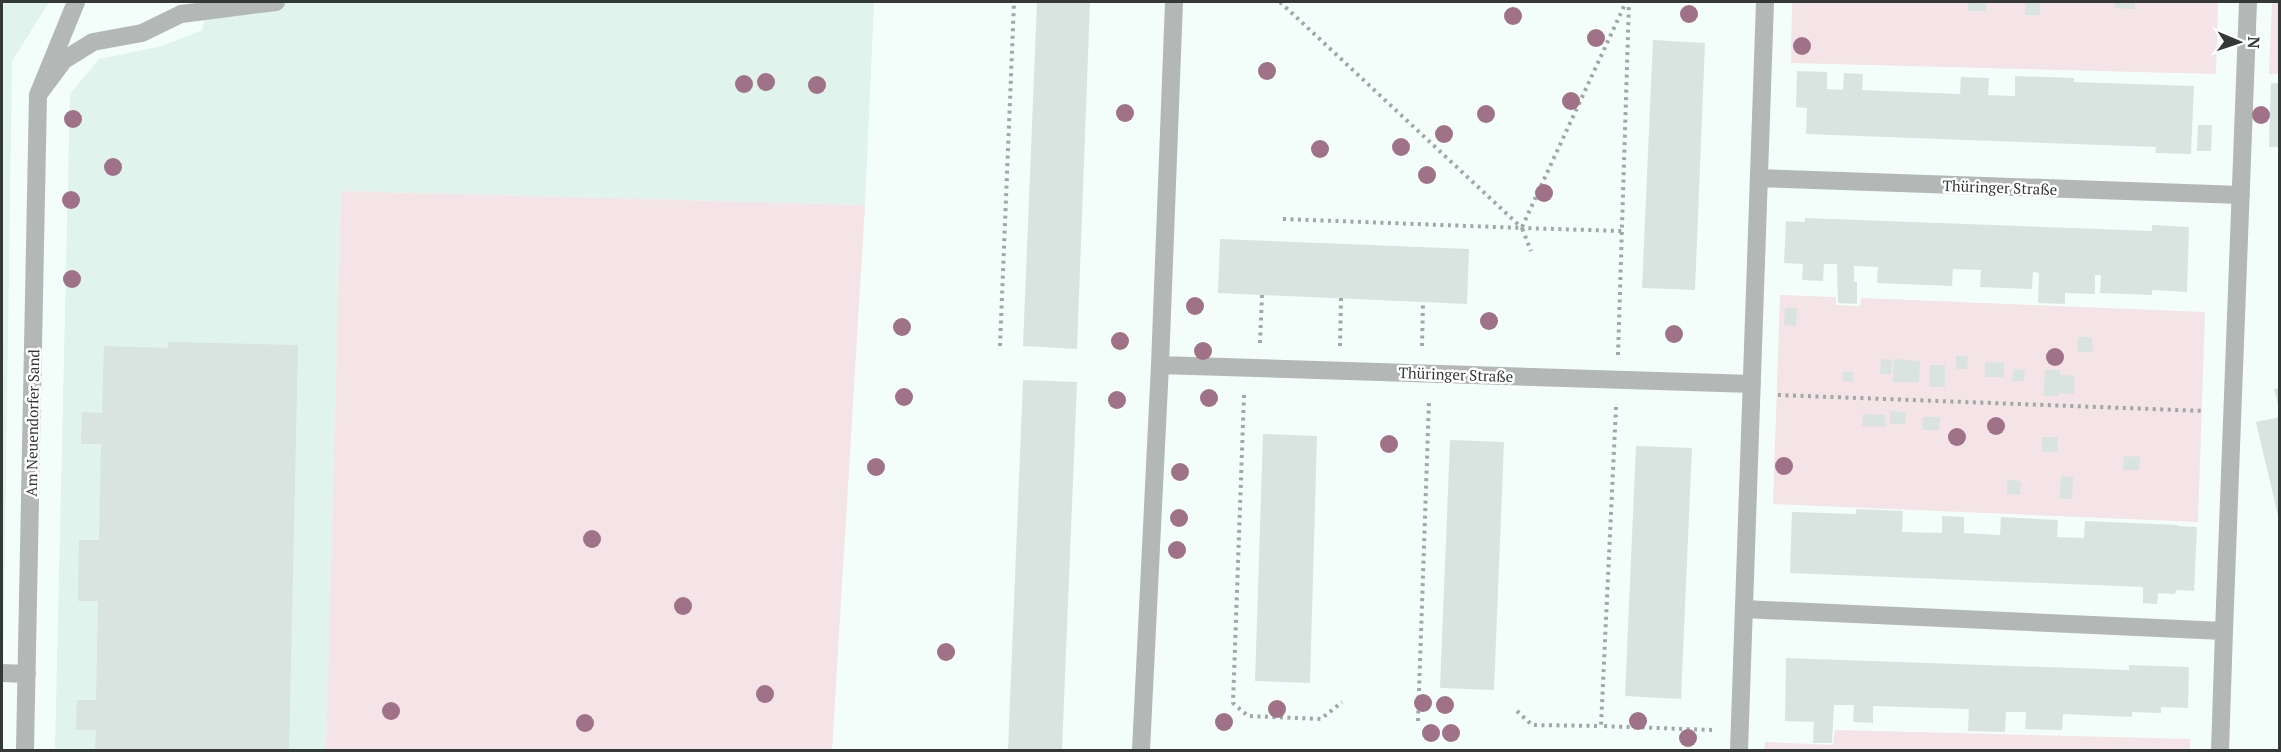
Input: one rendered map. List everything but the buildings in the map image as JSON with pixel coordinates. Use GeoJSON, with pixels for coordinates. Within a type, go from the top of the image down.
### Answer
{"type":"FeatureCollection","features":[{"type":"Feature","properties":{"kind":"street","name":"Am Neuendorfer Sand"},"geometry":{"type":"LineString","coordinates":[[25,750],[38,95],[76,2]]}},
{"type":"Feature","properties":{"kind":"street"},"geometry":{"type":"LineString","coordinates":[[38,95],[64,60],[93,42],[142,33],[184,8],[276,2]]}},
{"type":"Feature","properties":{"kind":"street"},"geometry":{"type":"LineString","coordinates":[[1141,750],[1160,365],[1174,2]]}},
{"type":"Feature","properties":{"kind":"street"},"geometry":{"type":"LineString","coordinates":[[1739,750],[1765,2]]}},
{"type":"Feature","properties":{"kind":"street"},"geometry":{"type":"LineString","coordinates":[[2220,750],[2248,2]]}},
{"type":"Feature","properties":{"kind":"street","name":"Thüringer Straße"},"geometry":{"type":"LineString","coordinates":[[1760,178],[2241,195]]}},
{"type":"Feature","properties":{"kind":"street","name":"Thüringer Straße"},"geometry":{"type":"LineString","coordinates":[[1160,365],[1617,379],[1752,389]]}},
{"type":"Feature","properties":{"kind":"street"},"geometry":{"type":"LineString","coordinates":[[1744,609],[2224,631]]}},
{"type":"Feature","properties":{"kind":"street"},"geometry":{"type":"LineString","coordinates":[[2,674],[27,674]]}},
{"type":"Feature","properties":{"kind":"path"},"geometry":{"type":"LineString","coordinates":[[1000,346],[1014,2]]}},
{"type":"Feature","properties":{"kind":"path"},"geometry":{"type":"LineString","coordinates":[[1280,2],[1522,228],[1530,251]]}},
{"type":"Feature","properties":{"kind":"path"},"geometry":{"type":"LineString","coordinates":[[1522,228],[1627,2]]}},
{"type":"Feature","properties":{"kind":"path"},"geometry":{"type":"LineString","coordinates":[[1601,726],[1617,379],[1627,2]]}},
{"type":"Feature","properties":{"kind":"path"},"geometry":{"type":"LineString","coordinates":[[1283,219],[1622,231]]}},
{"type":"Feature","properties":{"kind":"path"},"geometry":{"type":"LineString","coordinates":[[1262,295],[1252,368],[1233,703],[1248,716],[1321,719],[1342,702]]}},
{"type":"Feature","properties":{"kind":"path"},"geometry":{"type":"LineString","coordinates":[[1340,371],[1341,298]]}},
{"type":"Feature","properties":{"kind":"path"},"geometry":{"type":"LineString","coordinates":[[1418,721],[1425,373],[1423,302]]}},
{"type":"Feature","properties":{"kind":"path"},"geometry":{"type":"LineString","coordinates":[[1752,389],[2232,412]]}},
{"type":"Feature","properties":{"kind":"path"},"geometry":{"type":"LineString","coordinates":[[1517,711],[1532,725],[1740,731]]}},
{"type":"Feature","properties":{"kind":"shaded area"},"geometry":{"type":"Polygon","coordinates":[[[2,2],[49,2],[12,61],[2,750],[2,2]]]}},
{"type":"Feature","properties":{"kind":"shaded area"},"geometry":{"type":"Polygon","coordinates":[[[210,2],[874,2],[865,205],[341,191],[326,750],[55,750],[70,94],[99,59],[162,46],[202,30],[210,2]]]}},
{"type":"Feature","properties":{"kind":"shaded area"},"geometry":{"type":"Polygon","coordinates":[[[1792,2],[2218,2],[2216,74],[1791,63],[1792,2]]]}},
{"type":"Feature","properties":{"kind":"shaded area"},"geometry":{"type":"Polygon","coordinates":[[[2272,2],[2279,2],[2279,74],[2269,74],[2272,2]]]}},
{"type":"Feature","properties":{"kind":"shaded area"},"geometry":{"type":"Polygon","coordinates":[[[341,191],[865,205],[832,750],[326,750],[341,191]]]}},
{"type":"Feature","properties":{"kind":"shaded area"},"geometry":{"type":"Polygon","coordinates":[[[1780,295],[1836,297],[1836,305],[1860,306],[1861,298],[2205,312],[2198,522],[1773,504],[1780,295]]]}},
{"type":"Feature","properties":{"kind":"shaded area"},"geometry":{"type":"Polygon","coordinates":[[[1835,730],[2190,739],[2190,750],[1764,750],[1765,742],[1833,745],[1835,730]]]}}]}
